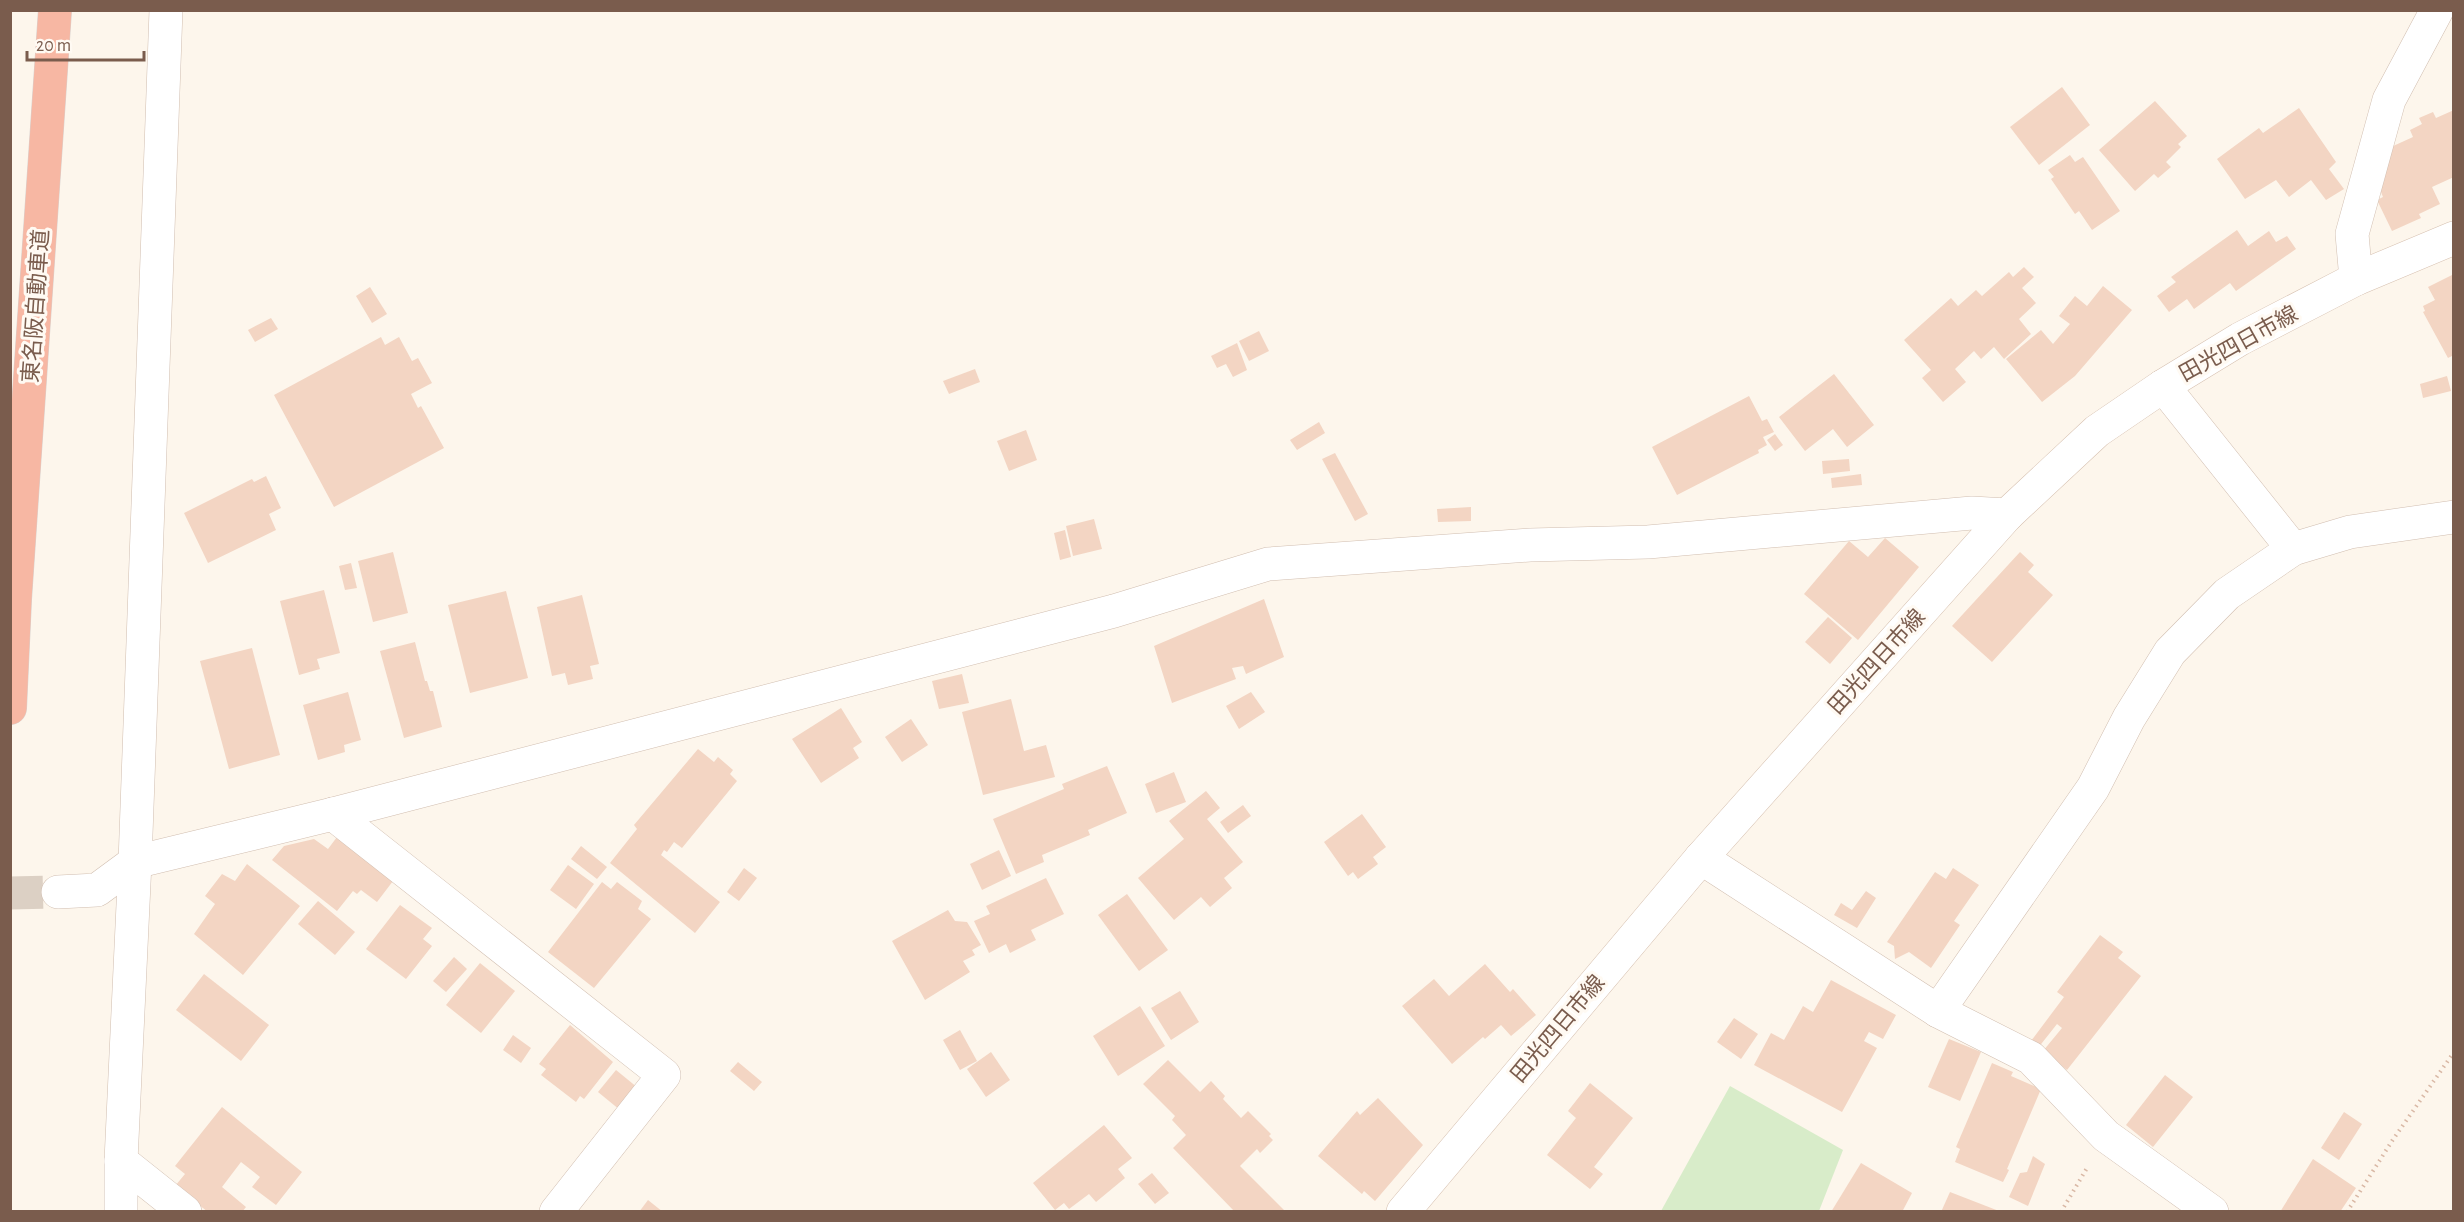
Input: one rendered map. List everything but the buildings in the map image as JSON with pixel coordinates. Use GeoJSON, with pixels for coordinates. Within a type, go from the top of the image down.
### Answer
{"type":"FeatureCollection","features":[{"type":"Feature","properties":{"kind":"highway","name":"東名阪自動車道"},"geometry":{"type":"LineString","coordinates":[[10,708],[15,599],[55,10]]}},
{"type":"Feature","properties":{"kind":"street"},"geometry":{"type":"LineString","coordinates":[[121,1212],[121,1161],[135,861],[166,10]]}},
{"type":"Feature","properties":{"kind":"street"},"geometry":{"type":"LineString","coordinates":[[2356,279],[2352,234],[2389,100],[2437,10]]}},
{"type":"Feature","properties":{"kind":"street","name":"田光四日市線"},"geometry":{"type":"LineString","coordinates":[[1403,1212],[1701,858],[2007,515],[2097,431],[2163,386],[2240,339],[2356,279],[2454,238]]}},
{"type":"Feature","properties":{"kind":"street"},"geometry":{"type":"LineString","coordinates":[[2163,386],[2294,549]]}},
{"type":"Feature","properties":{"kind":"street"},"geometry":{"type":"LineString","coordinates":[[58,892],[97,890],[135,861],[333,814],[1114,611],[1268,564],[1530,544],[1648,542],[1972,513],[2007,515]]}},
{"type":"Feature","properties":{"kind":"street"},"geometry":{"type":"LineString","coordinates":[[1938,1011],[2093,788],[2128,718],[2170,652],[2226,594],[2294,549],[2350,532],[2454,517]]}},
{"type":"Feature","properties":{"kind":"street"},"geometry":{"type":"LineString","coordinates":[[333,814],[664,1075],[556,1212]]}},
{"type":"Feature","properties":{"kind":"street"},"geometry":{"type":"LineString","coordinates":[[1701,858],[1938,1011],[2031,1058],[2106,1136],[2212,1212]]}},
{"type":"Feature","properties":{"kind":"street"},"geometry":{"type":"LineString","coordinates":[[121,1161],[185,1212]]}},
{"type":"Feature","properties":{"kind":"path"},"geometry":{"type":"LineString","coordinates":[[2347,1212],[2392,1141],[2454,1053]]}},
{"type":"Feature","properties":{"kind":"path"},"geometry":{"type":"LineString","coordinates":[[2061,1212],[2106,1136]]}},
{"type":"Feature","properties":{"kind":"green space"},"geometry":{"type":"Polygon","coordinates":[[[1730,1086],[1843,1150],[1819,1211],[1661,1211],[1730,1086]]]}},
{"type":"Feature","properties":{"kind":"tunnel"},"geometry":{"type":"LineString","coordinates":[[10,893],[58,892]]}}]}
